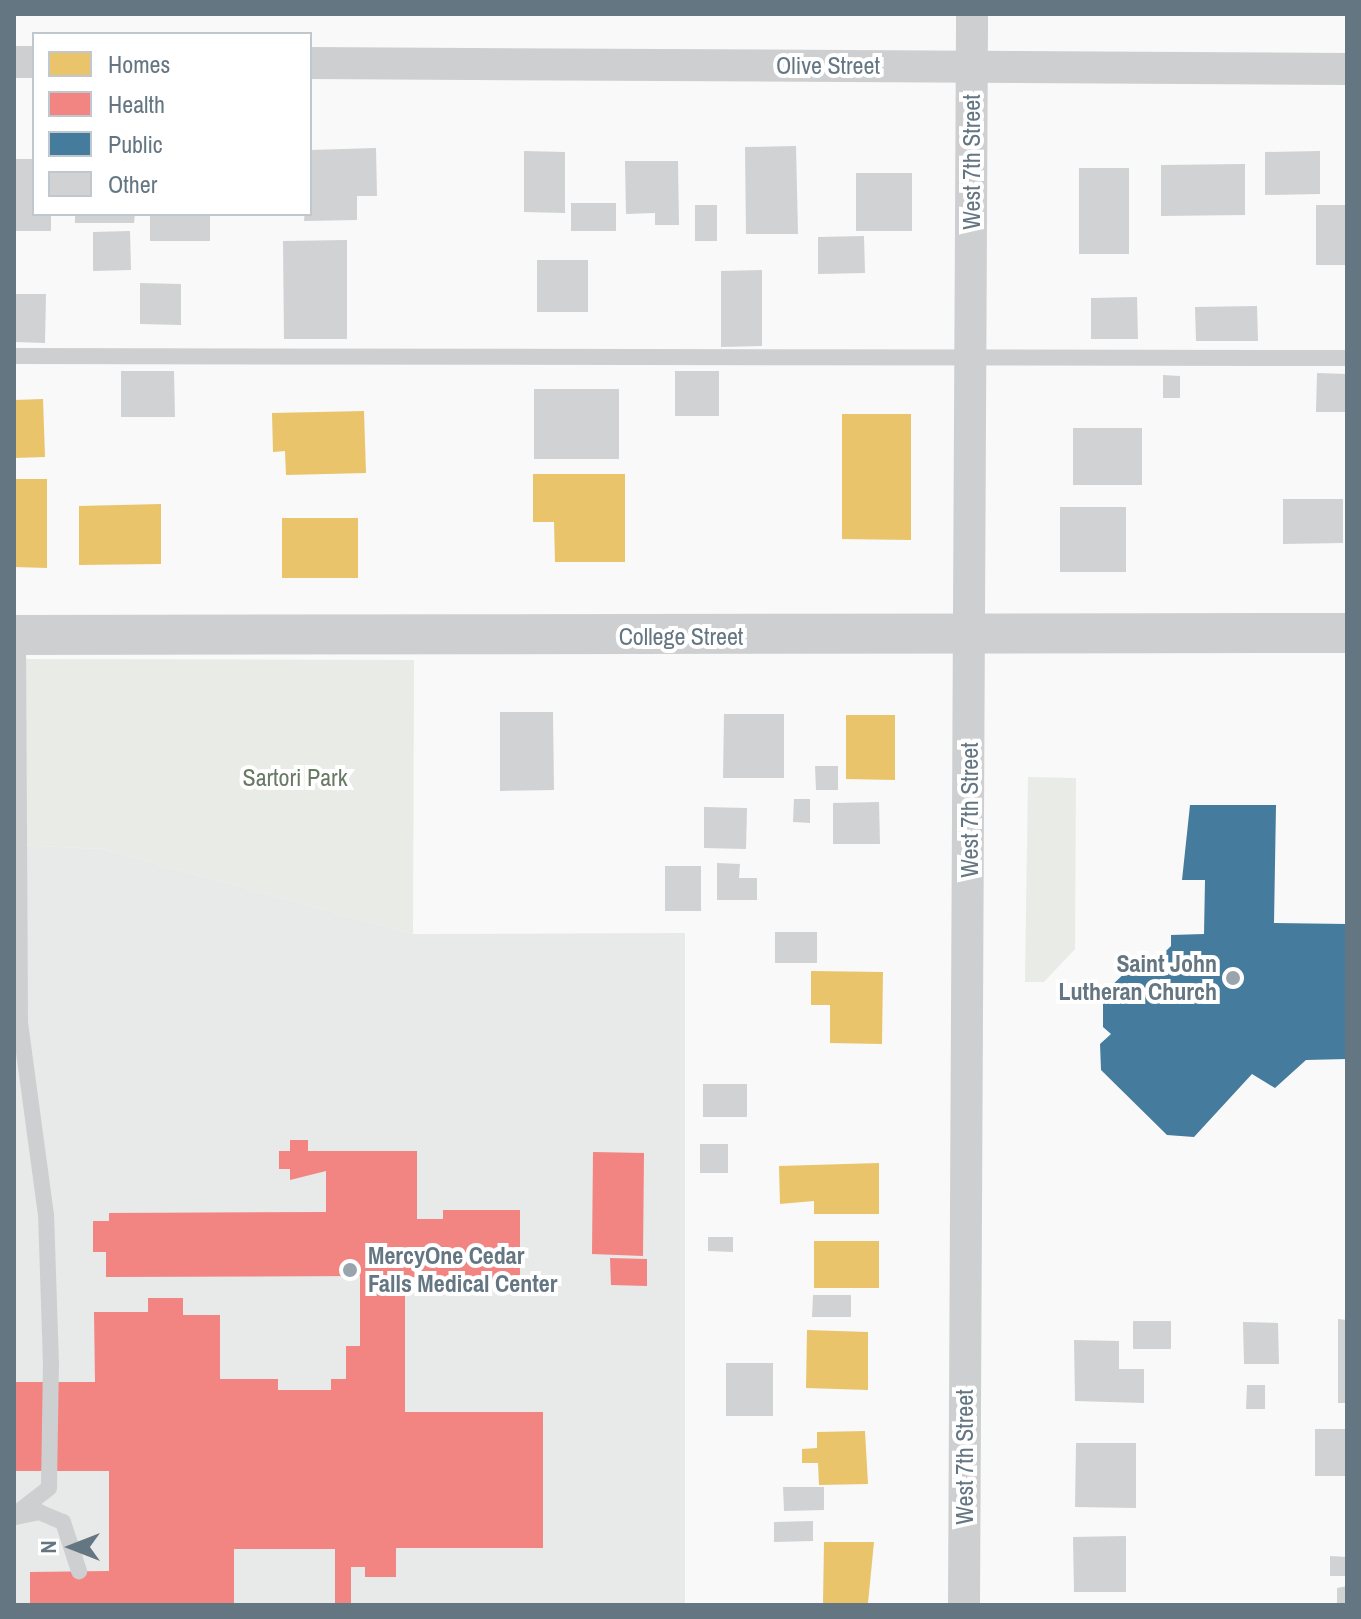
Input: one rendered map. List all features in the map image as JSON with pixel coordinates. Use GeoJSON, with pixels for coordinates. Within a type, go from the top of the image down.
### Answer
{"type":"FeatureCollection","features":[{"type":"Feature","properties":{"kind":"street","name":"West 7th Street"},"geometry":{"type":"LineString","coordinates":[[964,1605],[972,14]]}},
{"type":"Feature","properties":{"kind":"street","name":"Olive Street"},"geometry":{"type":"LineString","coordinates":[[312,63],[1347,69]]}},
{"type":"Feature","properties":{"kind":"street","name":"College Street"},"geometry":{"type":"LineString","coordinates":[[16,635],[971,636],[1347,633]]}},
{"type":"Feature","properties":{"kind":"lane"},"geometry":{"type":"LineString","coordinates":[[14,356],[1347,358]]}},
{"type":"Feature","properties":{"kind":"lane"},"geometry":{"type":"LineString","coordinates":[[14,1516],[49,1488],[51,1364],[46,1215],[20,1022],[16,635]]}},
{"type":"Feature","properties":{"kind":"lane"},"geometry":{"type":"LineString","coordinates":[[14,1516],[39,1512],[63,1522],[79,1571]]}},
{"type":"Feature","properties":{"kind":"shaded area","name":"MercyOne Cedar Falls Medical Center"},"geometry":{"type":"Polygon","coordinates":[[[14,845],[102,849],[413,934],[685,933],[685,1605],[14,1605],[14,845]]]}},
{"type":"Feature","properties":{"kind":"green space","name":"Sartori Park"},"geometry":{"type":"Polygon","coordinates":[[[14,659],[414,660],[413,934],[102,849],[14,845],[14,659]]]}},
{"type":"Feature","properties":{"kind":"green space"},"geometry":{"type":"Polygon","coordinates":[[[1028,777],[1076,778],[1075,949],[1044,982],[1025,982],[1028,777]]]}},
{"type":"Feature","properties":{"kind":"building: Homes"},"geometry":{"type":"Polygon","coordinates":[[[43,399],[45,457],[14,458],[14,400],[43,399]]]}},
{"type":"Feature","properties":{"kind":"building: Homes"},"geometry":{"type":"Polygon","coordinates":[[[364,411],[366,473],[286,475],[285,451],[273,452],[272,413],[364,411]]]}},
{"type":"Feature","properties":{"kind":"building: Homes"},"geometry":{"type":"Polygon","coordinates":[[[842,414],[911,414],[911,540],[842,539],[842,414]]]}},
{"type":"Feature","properties":{"kind":"building: Homes"},"geometry":{"type":"Polygon","coordinates":[[[533,474],[625,474],[625,562],[555,562],[554,522],[533,522],[533,474]]]}},
{"type":"Feature","properties":{"kind":"building: Homes"},"geometry":{"type":"Polygon","coordinates":[[[14,479],[47,479],[47,568],[14,567],[14,479]]]}},
{"type":"Feature","properties":{"kind":"building: Homes"},"geometry":{"type":"Polygon","coordinates":[[[161,504],[161,564],[79,565],[79,506],[161,504]]]}},
{"type":"Feature","properties":{"kind":"building: Homes"},"geometry":{"type":"Polygon","coordinates":[[[282,518],[358,518],[358,578],[282,578],[282,518]]]}},
{"type":"Feature","properties":{"kind":"building: Homes"},"geometry":{"type":"Polygon","coordinates":[[[846,715],[895,715],[895,780],[846,779],[846,715]]]}},
{"type":"Feature","properties":{"kind":"building: Homes"},"geometry":{"type":"Polygon","coordinates":[[[811,971],[883,972],[882,1044],[830,1043],[830,1005],[811,1005],[811,971]]]}},
{"type":"Feature","properties":{"kind":"building: Homes"},"geometry":{"type":"Polygon","coordinates":[[[879,1163],[879,1214],[814,1214],[814,1201],[780,1204],[779,1166],[879,1163]]]}},
{"type":"Feature","properties":{"kind":"building: Homes"},"geometry":{"type":"Polygon","coordinates":[[[814,1241],[879,1241],[879,1288],[814,1288],[814,1241]]]}},
{"type":"Feature","properties":{"kind":"building: Homes"},"geometry":{"type":"Polygon","coordinates":[[[807,1330],[868,1332],[868,1390],[806,1388],[807,1330]]]}},
{"type":"Feature","properties":{"kind":"building: Homes"},"geometry":{"type":"Polygon","coordinates":[[[865,1431],[868,1484],[819,1485],[818,1463],[802,1463],[802,1449],[817,1448],[817,1432],[865,1431]]]}},
{"type":"Feature","properties":{"kind":"building: Homes"},"geometry":{"type":"Polygon","coordinates":[[[824,1542],[874,1542],[868,1603],[823,1604],[824,1542]]]}},
{"type":"Feature","properties":{"kind":"building: Health"},"geometry":{"type":"Polygon","coordinates":[[[290,1140],[308,1140],[308,1151],[417,1151],[417,1219],[443,1219],[443,1210],[520,1210],[520,1286],[444,1286],[444,1277],[405,1277],[405,1412],[543,1412],[543,1548],[396,1548],[396,1577],[365,1577],[365,1567],[351,1567],[351,1605],[335,1605],[335,1549],[234,1549],[234,1605],[30,1605],[30,1572],[109,1571],[109,1471],[14,1471],[14,1382],[95,1382],[94,1312],[148,1312],[148,1298],[183,1298],[183,1315],[220,1315],[220,1379],[278,1379],[278,1390],[331,1390],[331,1379],[346,1379],[346,1346],[360,1346],[360,1276],[106,1277],[106,1252],[93,1252],[93,1221],[109,1221],[109,1213],[326,1212],[326,1171],[290,1180],[290,1169],[279,1169],[279,1151],[290,1151],[290,1140]]]}},
{"type":"Feature","properties":{"kind":"building: Health"},"geometry":{"type":"Polygon","coordinates":[[[593,1152],[644,1153],[643,1256],[592,1254],[593,1152]]]}},
{"type":"Feature","properties":{"kind":"building: Health"},"geometry":{"type":"Polygon","coordinates":[[[610,1258],[647,1259],[647,1286],[611,1285],[610,1258]]]}},
{"type":"Feature","properties":{"kind":"building: Public","name":"Saint John Lutheran Church"},"geometry":{"type":"Polygon","coordinates":[[[1190,805],[1276,805],[1274,923],[1347,924],[1347,1059],[1306,1060],[1275,1088],[1252,1074],[1194,1137],[1167,1135],[1101,1070],[1100,1044],[1111,1034],[1103,1027],[1103,994],[1136,962],[1155,962],[1171,946],[1171,935],[1204,934],[1205,880],[1182,880],[1190,805]]]}},
{"type":"Feature","properties":{"kind":"building: Other"},"geometry":{"type":"Polygon","coordinates":[[[796,146],[798,234],[746,234],[745,147],[796,146]]]}},
{"type":"Feature","properties":{"kind":"building: Other"},"geometry":{"type":"Polygon","coordinates":[[[376,148],[377,196],[357,196],[357,220],[304,221],[304,216],[312,216],[312,150],[376,148]]]}},
{"type":"Feature","properties":{"kind":"building: Other"},"geometry":{"type":"Polygon","coordinates":[[[524,151],[565,152],[565,213],[524,212],[524,151]]]}},
{"type":"Feature","properties":{"kind":"building: Other"},"geometry":{"type":"Polygon","coordinates":[[[1320,151],[1320,194],[1265,195],[1265,152],[1320,151]]]}},
{"type":"Feature","properties":{"kind":"building: Other"},"geometry":{"type":"Polygon","coordinates":[[[14,159],[32,159],[32,216],[51,216],[51,231],[14,231],[14,159]]]}},
{"type":"Feature","properties":{"kind":"building: Other"},"geometry":{"type":"Polygon","coordinates":[[[625,161],[678,161],[679,225],[655,225],[655,213],[626,214],[625,161]]]}},
{"type":"Feature","properties":{"kind":"building: Other"},"geometry":{"type":"Polygon","coordinates":[[[1245,164],[1245,215],[1161,216],[1161,165],[1245,164]]]}},
{"type":"Feature","properties":{"kind":"building: Other"},"geometry":{"type":"Polygon","coordinates":[[[1079,168],[1129,168],[1129,254],[1079,254],[1079,168]]]}},
{"type":"Feature","properties":{"kind":"building: Other"},"geometry":{"type":"Polygon","coordinates":[[[856,173],[912,173],[912,231],[856,231],[856,173]]]}},
{"type":"Feature","properties":{"kind":"building: Other"},"geometry":{"type":"Polygon","coordinates":[[[571,203],[616,203],[616,231],[571,231],[571,203]]]}},
{"type":"Feature","properties":{"kind":"building: Other"},"geometry":{"type":"Polygon","coordinates":[[[695,205],[717,205],[717,241],[695,241],[695,205]]]}},
{"type":"Feature","properties":{"kind":"building: Other"},"geometry":{"type":"Polygon","coordinates":[[[1316,205],[1347,205],[1347,265],[1316,265],[1316,205]]]}},
{"type":"Feature","properties":{"kind":"building: Other"},"geometry":{"type":"Polygon","coordinates":[[[75,216],[135,216],[134,223],[75,223],[75,216]]]}},
{"type":"Feature","properties":{"kind":"building: Other"},"geometry":{"type":"Polygon","coordinates":[[[150,216],[210,216],[210,241],[150,241],[150,216]]]}},
{"type":"Feature","properties":{"kind":"building: Other"},"geometry":{"type":"Polygon","coordinates":[[[130,231],[131,270],[93,271],[93,232],[130,231]]]}},
{"type":"Feature","properties":{"kind":"building: Other"},"geometry":{"type":"Polygon","coordinates":[[[864,236],[865,273],[818,274],[818,237],[864,236]]]}},
{"type":"Feature","properties":{"kind":"building: Other"},"geometry":{"type":"Polygon","coordinates":[[[347,240],[347,339],[284,339],[283,241],[347,240]]]}},
{"type":"Feature","properties":{"kind":"building: Other"},"geometry":{"type":"Polygon","coordinates":[[[537,260],[588,260],[588,312],[537,312],[537,260]]]}},
{"type":"Feature","properties":{"kind":"building: Other"},"geometry":{"type":"Polygon","coordinates":[[[762,270],[762,346],[721,347],[721,271],[762,270]]]}},
{"type":"Feature","properties":{"kind":"building: Other"},"geometry":{"type":"Polygon","coordinates":[[[140,283],[181,284],[181,325],[140,324],[140,283]]]}},
{"type":"Feature","properties":{"kind":"building: Other"},"geometry":{"type":"Polygon","coordinates":[[[14,294],[46,294],[45,343],[14,342],[14,294]]]}},
{"type":"Feature","properties":{"kind":"building: Other"},"geometry":{"type":"Polygon","coordinates":[[[1137,297],[1138,339],[1091,339],[1091,298],[1137,297]]]}},
{"type":"Feature","properties":{"kind":"building: Other"},"geometry":{"type":"Polygon","coordinates":[[[1257,306],[1258,341],[1196,341],[1195,307],[1257,306]]]}},
{"type":"Feature","properties":{"kind":"building: Other"},"geometry":{"type":"Polygon","coordinates":[[[121,371],[174,371],[175,417],[121,417],[121,371]]]}},
{"type":"Feature","properties":{"kind":"building: Other"},"geometry":{"type":"Polygon","coordinates":[[[675,371],[719,371],[719,416],[675,416],[675,371]]]}},
{"type":"Feature","properties":{"kind":"building: Other"},"geometry":{"type":"Polygon","coordinates":[[[1317,373],[1347,374],[1347,412],[1316,412],[1317,373]]]}},
{"type":"Feature","properties":{"kind":"building: Other"},"geometry":{"type":"Polygon","coordinates":[[[1163,375],[1180,376],[1180,398],[1163,398],[1163,375]]]}},
{"type":"Feature","properties":{"kind":"building: Other"},"geometry":{"type":"Polygon","coordinates":[[[534,389],[619,389],[619,459],[534,459],[534,389]]]}},
{"type":"Feature","properties":{"kind":"building: Other"},"geometry":{"type":"Polygon","coordinates":[[[1073,428],[1142,428],[1142,485],[1073,485],[1073,428]]]}},
{"type":"Feature","properties":{"kind":"building: Other"},"geometry":{"type":"Polygon","coordinates":[[[1283,499],[1343,499],[1343,543],[1283,544],[1283,499]]]}},
{"type":"Feature","properties":{"kind":"building: Other"},"geometry":{"type":"Polygon","coordinates":[[[1060,507],[1126,507],[1126,572],[1060,572],[1060,507]]]}},
{"type":"Feature","properties":{"kind":"building: Other"},"geometry":{"type":"Polygon","coordinates":[[[500,712],[553,712],[554,790],[500,791],[500,712]]]}},
{"type":"Feature","properties":{"kind":"building: Other"},"geometry":{"type":"Polygon","coordinates":[[[724,714],[784,714],[784,778],[723,778],[724,714]]]}},
{"type":"Feature","properties":{"kind":"building: Other"},"geometry":{"type":"Polygon","coordinates":[[[815,766],[838,766],[838,790],[816,790],[815,766]]]}},
{"type":"Feature","properties":{"kind":"building: Other"},"geometry":{"type":"Polygon","coordinates":[[[794,799],[810,799],[810,823],[793,822],[794,799]]]}},
{"type":"Feature","properties":{"kind":"building: Other"},"geometry":{"type":"Polygon","coordinates":[[[879,802],[880,844],[833,844],[833,803],[879,802]]]}},
{"type":"Feature","properties":{"kind":"building: Other"},"geometry":{"type":"Polygon","coordinates":[[[704,807],[747,808],[746,849],[704,848],[704,807]]]}},
{"type":"Feature","properties":{"kind":"building: Other"},"geometry":{"type":"Polygon","coordinates":[[[717,863],[740,864],[739,878],[757,878],[757,900],[717,900],[717,863]]]}},
{"type":"Feature","properties":{"kind":"building: Other"},"geometry":{"type":"Polygon","coordinates":[[[665,866],[701,866],[701,911],[665,911],[665,866]]]}},
{"type":"Feature","properties":{"kind":"building: Other"},"geometry":{"type":"Polygon","coordinates":[[[775,932],[817,932],[817,963],[775,963],[775,932]]]}},
{"type":"Feature","properties":{"kind":"building: Other"},"geometry":{"type":"Polygon","coordinates":[[[703,1084],[747,1084],[747,1117],[703,1117],[703,1084]]]}},
{"type":"Feature","properties":{"kind":"building: Other"},"geometry":{"type":"Polygon","coordinates":[[[700,1144],[728,1144],[728,1173],[700,1173],[700,1144]]]}},
{"type":"Feature","properties":{"kind":"building: Other"},"geometry":{"type":"Polygon","coordinates":[[[708,1237],[733,1237],[733,1252],[708,1251],[708,1237]]]}},
{"type":"Feature","properties":{"kind":"building: Other"},"geometry":{"type":"Polygon","coordinates":[[[813,1295],[851,1295],[851,1317],[812,1317],[813,1295]]]}},
{"type":"Feature","properties":{"kind":"building: Other"},"geometry":{"type":"Polygon","coordinates":[[[1338,1319],[1347,1320],[1347,1403],[1338,1403],[1338,1319]]]}},
{"type":"Feature","properties":{"kind":"building: Other"},"geometry":{"type":"Polygon","coordinates":[[[1133,1321],[1171,1321],[1171,1349],[1133,1349],[1133,1321]]]}},
{"type":"Feature","properties":{"kind":"building: Other"},"geometry":{"type":"Polygon","coordinates":[[[1243,1322],[1278,1323],[1279,1364],[1244,1364],[1243,1322]]]}},
{"type":"Feature","properties":{"kind":"building: Other"},"geometry":{"type":"Polygon","coordinates":[[[1074,1340],[1119,1341],[1119,1369],[1144,1369],[1144,1403],[1075,1401],[1074,1340]]]}},
{"type":"Feature","properties":{"kind":"building: Other"},"geometry":{"type":"Polygon","coordinates":[[[726,1363],[773,1363],[773,1416],[726,1416],[726,1363]]]}},
{"type":"Feature","properties":{"kind":"building: Other"},"geometry":{"type":"Polygon","coordinates":[[[1247,1385],[1265,1385],[1265,1409],[1246,1409],[1247,1385]]]}},
{"type":"Feature","properties":{"kind":"building: Other"},"geometry":{"type":"Polygon","coordinates":[[[1315,1429],[1347,1429],[1347,1476],[1315,1476],[1315,1429]]]}},
{"type":"Feature","properties":{"kind":"building: Other"},"geometry":{"type":"Polygon","coordinates":[[[1076,1443],[1136,1443],[1136,1508],[1075,1507],[1076,1443]]]}},
{"type":"Feature","properties":{"kind":"building: Other"},"geometry":{"type":"Polygon","coordinates":[[[783,1487],[824,1487],[824,1510],[784,1511],[783,1487]]]}},
{"type":"Feature","properties":{"kind":"building: Other"},"geometry":{"type":"Polygon","coordinates":[[[813,1521],[813,1541],[774,1542],[774,1522],[813,1521]]]}},
{"type":"Feature","properties":{"kind":"building: Other"},"geometry":{"type":"Polygon","coordinates":[[[1126,1536],[1126,1592],[1074,1592],[1073,1537],[1126,1536]]]}},
{"type":"Feature","properties":{"kind":"building: Other"},"geometry":{"type":"Polygon","coordinates":[[[1330,1556],[1347,1557],[1347,1576],[1330,1576],[1330,1556]]]}},
{"type":"Feature","properties":{"kind":"building: Other"},"geometry":{"type":"Polygon","coordinates":[[[1347,1586],[1347,1605],[1337,1605],[1337,1588],[1347,1586]]]}},
{"type":"Feature","properties":{"kind":"place","name":"Saint John Lutheran Church"},"geometry":{"type":"Point","coordinates":[1233,978]}},
{"type":"Feature","properties":{"kind":"place","name":"MercyOne Cedar Falls Medical Center"},"geometry":{"type":"Point","coordinates":[350,1270]}}]}
